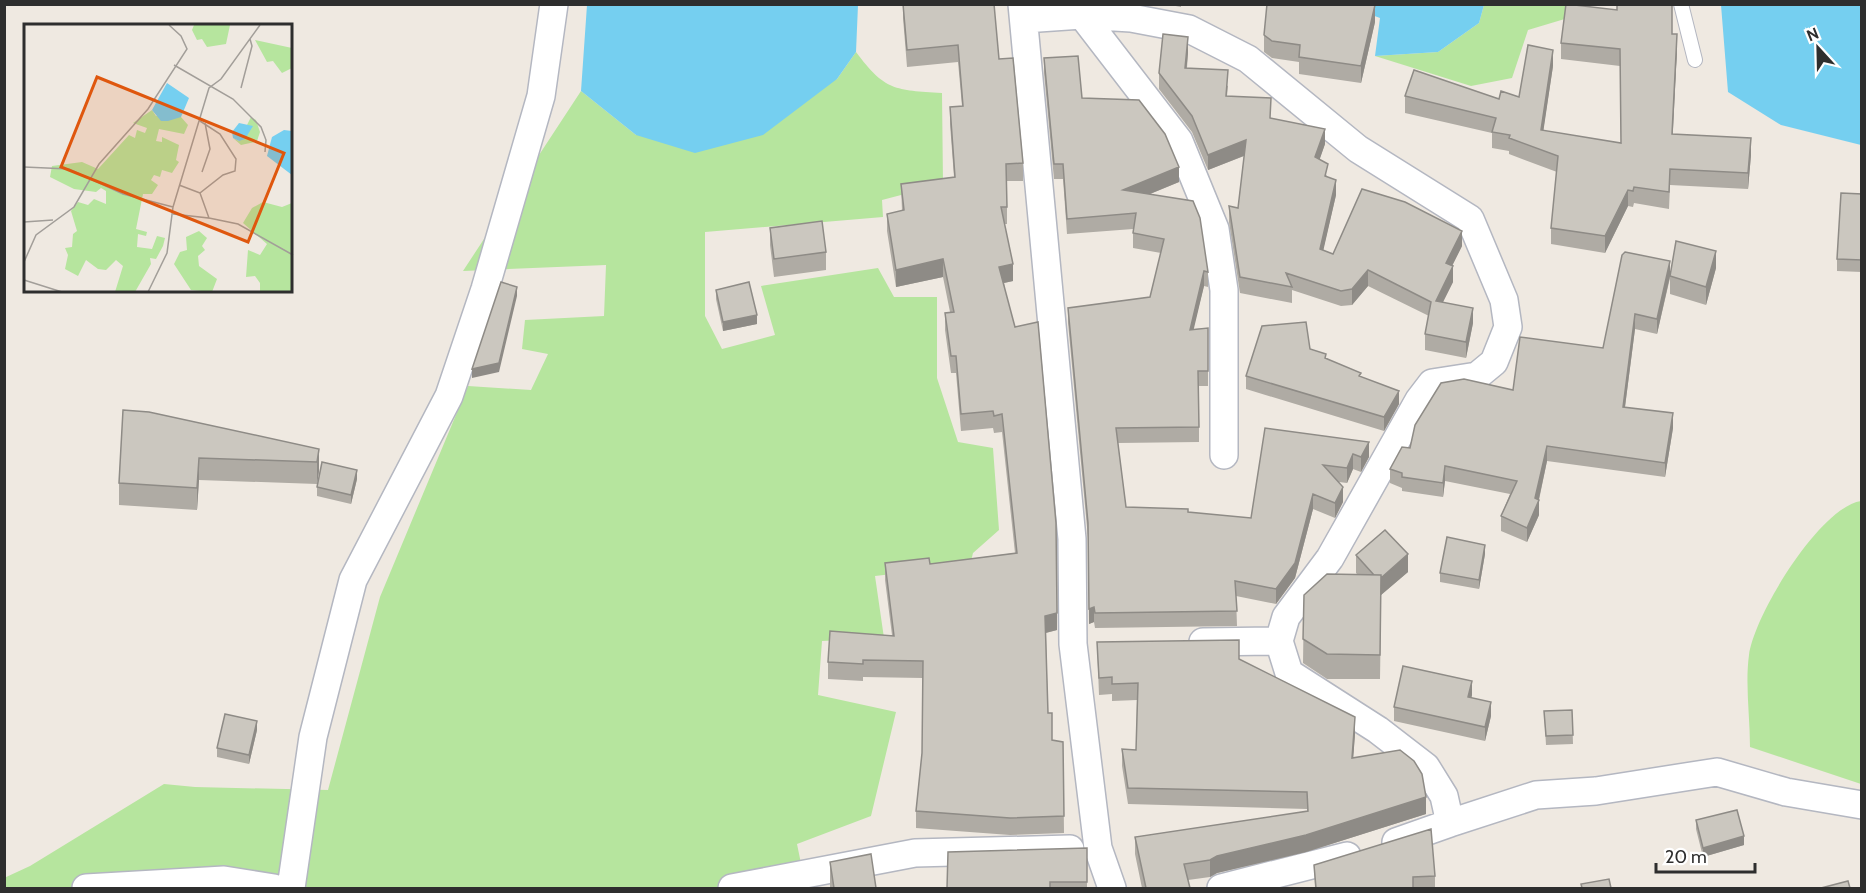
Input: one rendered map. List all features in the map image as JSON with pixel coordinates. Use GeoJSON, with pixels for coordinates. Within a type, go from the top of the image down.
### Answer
{"type":"FeatureCollection","features":[{"type":"Feature","properties":{"kind":"street"},"geometry":{"type":"LineString","coordinates":[[291,888],[313,737],[353,580],[449,396],[485,290],[541,96],[554,4]]}},
{"type":"Feature","properties":{"kind":"street"},"geometry":{"type":"LineString","coordinates":[[1112,888],[1098,848],[1084,644],[1072,539],[1023,12],[1131,18],[1189,28],[1248,59],[1358,149],[1470,219],[1504,300],[1508,327],[1494,362],[1477,376],[1432,383],[1419,400],[1330,558],[1286,617],[1279,641],[1289,673],[1378,730],[1426,767],[1444,796],[1450,823]]}},
{"type":"Feature","properties":{"kind":"street"},"geometry":{"type":"LineString","coordinates":[[1082,15],[1179,141],[1215,229],[1224,290],[1224,455]]}},
{"type":"Feature","properties":{"kind":"street"},"geometry":{"type":"LineString","coordinates":[[1176,643],[1279,641]]}},
{"type":"Feature","properties":{"kind":"street"},"geometry":{"type":"LineString","coordinates":[[1221,888],[1310,867],[1536,795],[1596,791],[1717,772],[1786,792],[1862,805]]}},
{"type":"Feature","properties":{"kind":"street"},"geometry":{"type":"LineString","coordinates":[[732,888],[915,852],[1098,848]]}},
{"type":"Feature","properties":{"kind":"street"},"geometry":{"type":"LineString","coordinates":[[86,888],[224,880],[273,888]]}},
{"type":"Feature","properties":{"kind":"lane"},"geometry":{"type":"LineString","coordinates":[[1681,4],[1695,60]]}},
{"type":"Feature","properties":{"kind":"green space"},"geometry":{"type":"Polygon","coordinates":[[[1484,5],[1586,5],[1568,18],[1528,30],[1512,78],[1471,86],[1375,56],[1438,52],[1479,23],[1484,5]]]}},
{"type":"Feature","properties":{"kind":"green space"},"geometry":{"type":"Polygon","coordinates":[[[856,52],[875,74],[892,86],[913,91],[942,93],[943,184],[882,200],[883,217],[705,232],[705,316],[722,349],[775,335],[761,286],[878,268],[894,297],[937,297],[937,378],[958,442],[993,448],[999,530],[973,553],[970,565],[875,576],[884,638],[822,641],[818,695],[896,712],[871,816],[797,844],[806,888],[5,888],[4,878],[30,866],[164,784],[195,787],[328,790],[380,597],[468,386],[531,390],[548,354],[522,349],[525,320],[604,316],[606,265],[463,271],[581,91],[636,135],[837,79],[856,52]]]}},
{"type":"Feature","properties":{"kind":"green space"},"geometry":{"type":"Polygon","coordinates":[[[1862,501],[1861,784],[1750,747],[1747,677],[1749,655],[1754,637],[1776,590],[1792,565],[1827,522],[1845,508],[1862,501]]]}},
{"type":"Feature","properties":{"kind":"water"},"geometry":{"type":"Polygon","coordinates":[[[587,5],[858,5],[856,52],[837,79],[763,135],[695,153],[636,135],[581,91],[587,5]]]}},
{"type":"Feature","properties":{"kind":"water"},"geometry":{"type":"Polygon","coordinates":[[[1345,5],[1484,5],[1479,23],[1438,52],[1375,56],[1380,18],[1345,5]]]}},
{"type":"Feature","properties":{"kind":"water"},"geometry":{"type":"Polygon","coordinates":[[[1721,5],[1861,5],[1861,145],[1781,125],[1728,92],[1721,5]]]}},
{"type":"Feature","properties":{"kind":"building"},"geometry":{"type":"Polygon","coordinates":[[[903,4],[994,4],[999,59],[1013,58],[1023,163],[1006,164],[1007,207],[1001,207],[1013,264],[999,267],[1015,327],[1038,322],[1056,523],[1057,613],[1045,616],[1048,713],[1052,713],[1052,740],[1063,742],[1064,816],[1010,818],[916,811],[922,753],[923,661],[863,660],[863,664],[828,662],[830,631],[894,636],[885,563],[929,558],[930,564],[1017,553],[1002,414],[994,416],[993,411],[961,414],[956,356],[951,356],[945,313],[954,312],[943,259],[896,270],[887,214],[904,210],[901,184],[955,177],[950,107],[963,106],[958,45],[907,50],[903,4]]]}},
{"type":"Feature","properties":{"kind":"building"},"geometry":{"type":"Polygon","coordinates":[[[1267,4],[1375,5],[1361,66],[1299,57],[1300,45],[1272,41],[1264,35],[1267,4]]]}},
{"type":"Feature","properties":{"kind":"building"},"geometry":{"type":"Polygon","coordinates":[[[1566,4],[1617,10],[1617,4],[1672,4],[1672,34],[1677,34],[1672,134],[1751,138],[1748,173],[1670,169],[1669,192],[1634,187],[1633,191],[1628,190],[1605,236],[1551,228],[1558,156],[1509,138],[1510,135],[1492,132],[1496,118],[1405,96],[1414,70],[1499,99],[1501,91],[1519,97],[1528,45],[1553,50],[1541,130],[1621,143],[1620,49],[1561,43],[1566,4]]]}},
{"type":"Feature","properties":{"kind":"building"},"geometry":{"type":"Polygon","coordinates":[[[1163,34],[1188,37],[1185,68],[1228,70],[1226,96],[1271,98],[1270,118],[1325,129],[1315,157],[1328,164],[1325,176],[1336,180],[1320,249],[1333,254],[1362,189],[1405,202],[1462,231],[1446,263],[1453,266],[1436,301],[1473,308],[1466,342],[1425,334],[1431,302],[1368,270],[1352,289],[1341,291],[1286,273],[1292,287],[1240,277],[1229,206],[1238,208],[1246,140],[1208,155],[1192,116],[1159,73],[1163,34]]]}},
{"type":"Feature","properties":{"kind":"building"},"geometry":{"type":"Polygon","coordinates":[[[1078,56],[1082,98],[1139,100],[1165,134],[1179,167],[1123,190],[1193,201],[1200,218],[1208,272],[1204,271],[1190,330],[1208,328],[1208,371],[1198,371],[1199,427],[1116,428],[1126,507],[1188,509],[1188,512],[1251,518],[1265,428],[1369,442],[1361,457],[1353,454],[1347,468],[1323,465],[1343,487],[1335,503],[1313,494],[1295,563],[1276,589],[1235,581],[1237,611],[1095,613],[1094,607],[1089,609],[1088,523],[1068,308],[1150,297],[1164,239],[1133,233],[1136,213],[1067,219],[1063,164],[1054,164],[1044,58],[1078,56]]]}},
{"type":"Feature","properties":{"kind":"building"},"geometry":{"type":"Polygon","coordinates":[[[1841,193],[1862,194],[1862,260],[1837,259],[1841,193]]]}},
{"type":"Feature","properties":{"kind":"building"},"geometry":{"type":"Polygon","coordinates":[[[822,221],[826,252],[774,259],[770,228],[822,221]]]}},
{"type":"Feature","properties":{"kind":"building"},"geometry":{"type":"Polygon","coordinates":[[[1676,241],[1716,251],[1706,287],[1670,276],[1676,241]]]}},
{"type":"Feature","properties":{"kind":"building"},"geometry":{"type":"Polygon","coordinates":[[[1625,252],[1670,261],[1657,319],[1635,314],[1623,407],[1673,413],[1665,463],[1547,446],[1535,498],[1539,500],[1527,528],[1501,516],[1517,481],[1445,466],[1443,483],[1402,477],[1402,473],[1390,469],[1402,447],[1410,448],[1415,425],[1441,383],[1464,379],[1513,390],[1520,337],[1603,348],[1622,255],[1625,252]]]}},
{"type":"Feature","properties":{"kind":"building"},"geometry":{"type":"Polygon","coordinates":[[[501,282],[517,287],[499,363],[472,369],[501,282]]]}},
{"type":"Feature","properties":{"kind":"building"},"geometry":{"type":"Polygon","coordinates":[[[749,282],[757,315],[723,322],[716,290],[749,282]]]}},
{"type":"Feature","properties":{"kind":"building"},"geometry":{"type":"Polygon","coordinates":[[[1306,322],[1310,349],[1326,354],[1325,358],[1361,373],[1359,376],[1399,391],[1384,417],[1246,376],[1262,326],[1306,322]]]}},
{"type":"Feature","properties":{"kind":"building"},"geometry":{"type":"Polygon","coordinates":[[[123,410],[149,412],[319,449],[317,462],[199,458],[197,488],[119,483],[123,410]]]}},
{"type":"Feature","properties":{"kind":"building"},"geometry":{"type":"Polygon","coordinates":[[[322,462],[357,470],[351,495],[317,487],[322,462]]]}},
{"type":"Feature","properties":{"kind":"building"},"geometry":{"type":"Polygon","coordinates":[[[1385,530],[1408,554],[1381,578],[1381,575],[1374,575],[1356,555],[1385,530]]]}},
{"type":"Feature","properties":{"kind":"building"},"geometry":{"type":"Polygon","coordinates":[[[1447,537],[1485,545],[1479,580],[1440,573],[1447,537]]]}},
{"type":"Feature","properties":{"kind":"building"},"geometry":{"type":"Polygon","coordinates":[[[1327,574],[1381,575],[1380,655],[1327,654],[1303,639],[1304,595],[1327,574]]]}},
{"type":"Feature","properties":{"kind":"building"},"geometry":{"type":"Polygon","coordinates":[[[1239,640],[1239,659],[1355,717],[1352,758],[1400,750],[1414,761],[1422,774],[1426,797],[1306,835],[1217,856],[1210,860],[1184,864],[1190,888],[1146,888],[1135,837],[1308,811],[1307,792],[1128,788],[1122,749],[1136,750],[1138,683],[1112,684],[1112,677],[1099,678],[1097,642],[1239,640]]]}},
{"type":"Feature","properties":{"kind":"building"},"geometry":{"type":"Polygon","coordinates":[[[1403,666],[1472,681],[1468,697],[1491,702],[1485,727],[1394,707],[1403,666]]]}},
{"type":"Feature","properties":{"kind":"building"},"geometry":{"type":"Polygon","coordinates":[[[1572,710],[1573,735],[1546,736],[1544,711],[1572,710]]]}},
{"type":"Feature","properties":{"kind":"building"},"geometry":{"type":"Polygon","coordinates":[[[225,714],[257,721],[249,755],[217,748],[225,714]]]}},
{"type":"Feature","properties":{"kind":"building"},"geometry":{"type":"Polygon","coordinates":[[[1737,810],[1744,836],[1703,848],[1696,820],[1737,810]]]}},
{"type":"Feature","properties":{"kind":"building"},"geometry":{"type":"Polygon","coordinates":[[[1431,829],[1435,876],[1413,877],[1413,888],[1316,888],[1314,865],[1431,829]]]}},
{"type":"Feature","properties":{"kind":"building"},"geometry":{"type":"Polygon","coordinates":[[[1087,848],[1087,882],[1050,882],[1050,888],[947,888],[948,852],[1087,848]]]}},
{"type":"Feature","properties":{"kind":"building"},"geometry":{"type":"Polygon","coordinates":[[[871,854],[876,888],[834,888],[830,862],[871,854]]]}},
{"type":"Feature","properties":{"kind":"building"},"geometry":{"type":"Polygon","coordinates":[[[1609,879],[1611,888],[1582,888],[1581,884],[1609,879]]]}},
{"type":"Feature","properties":{"kind":"building"},"geometry":{"type":"Polygon","coordinates":[[[1848,881],[1850,888],[1821,888],[1848,881]]]}}]}
